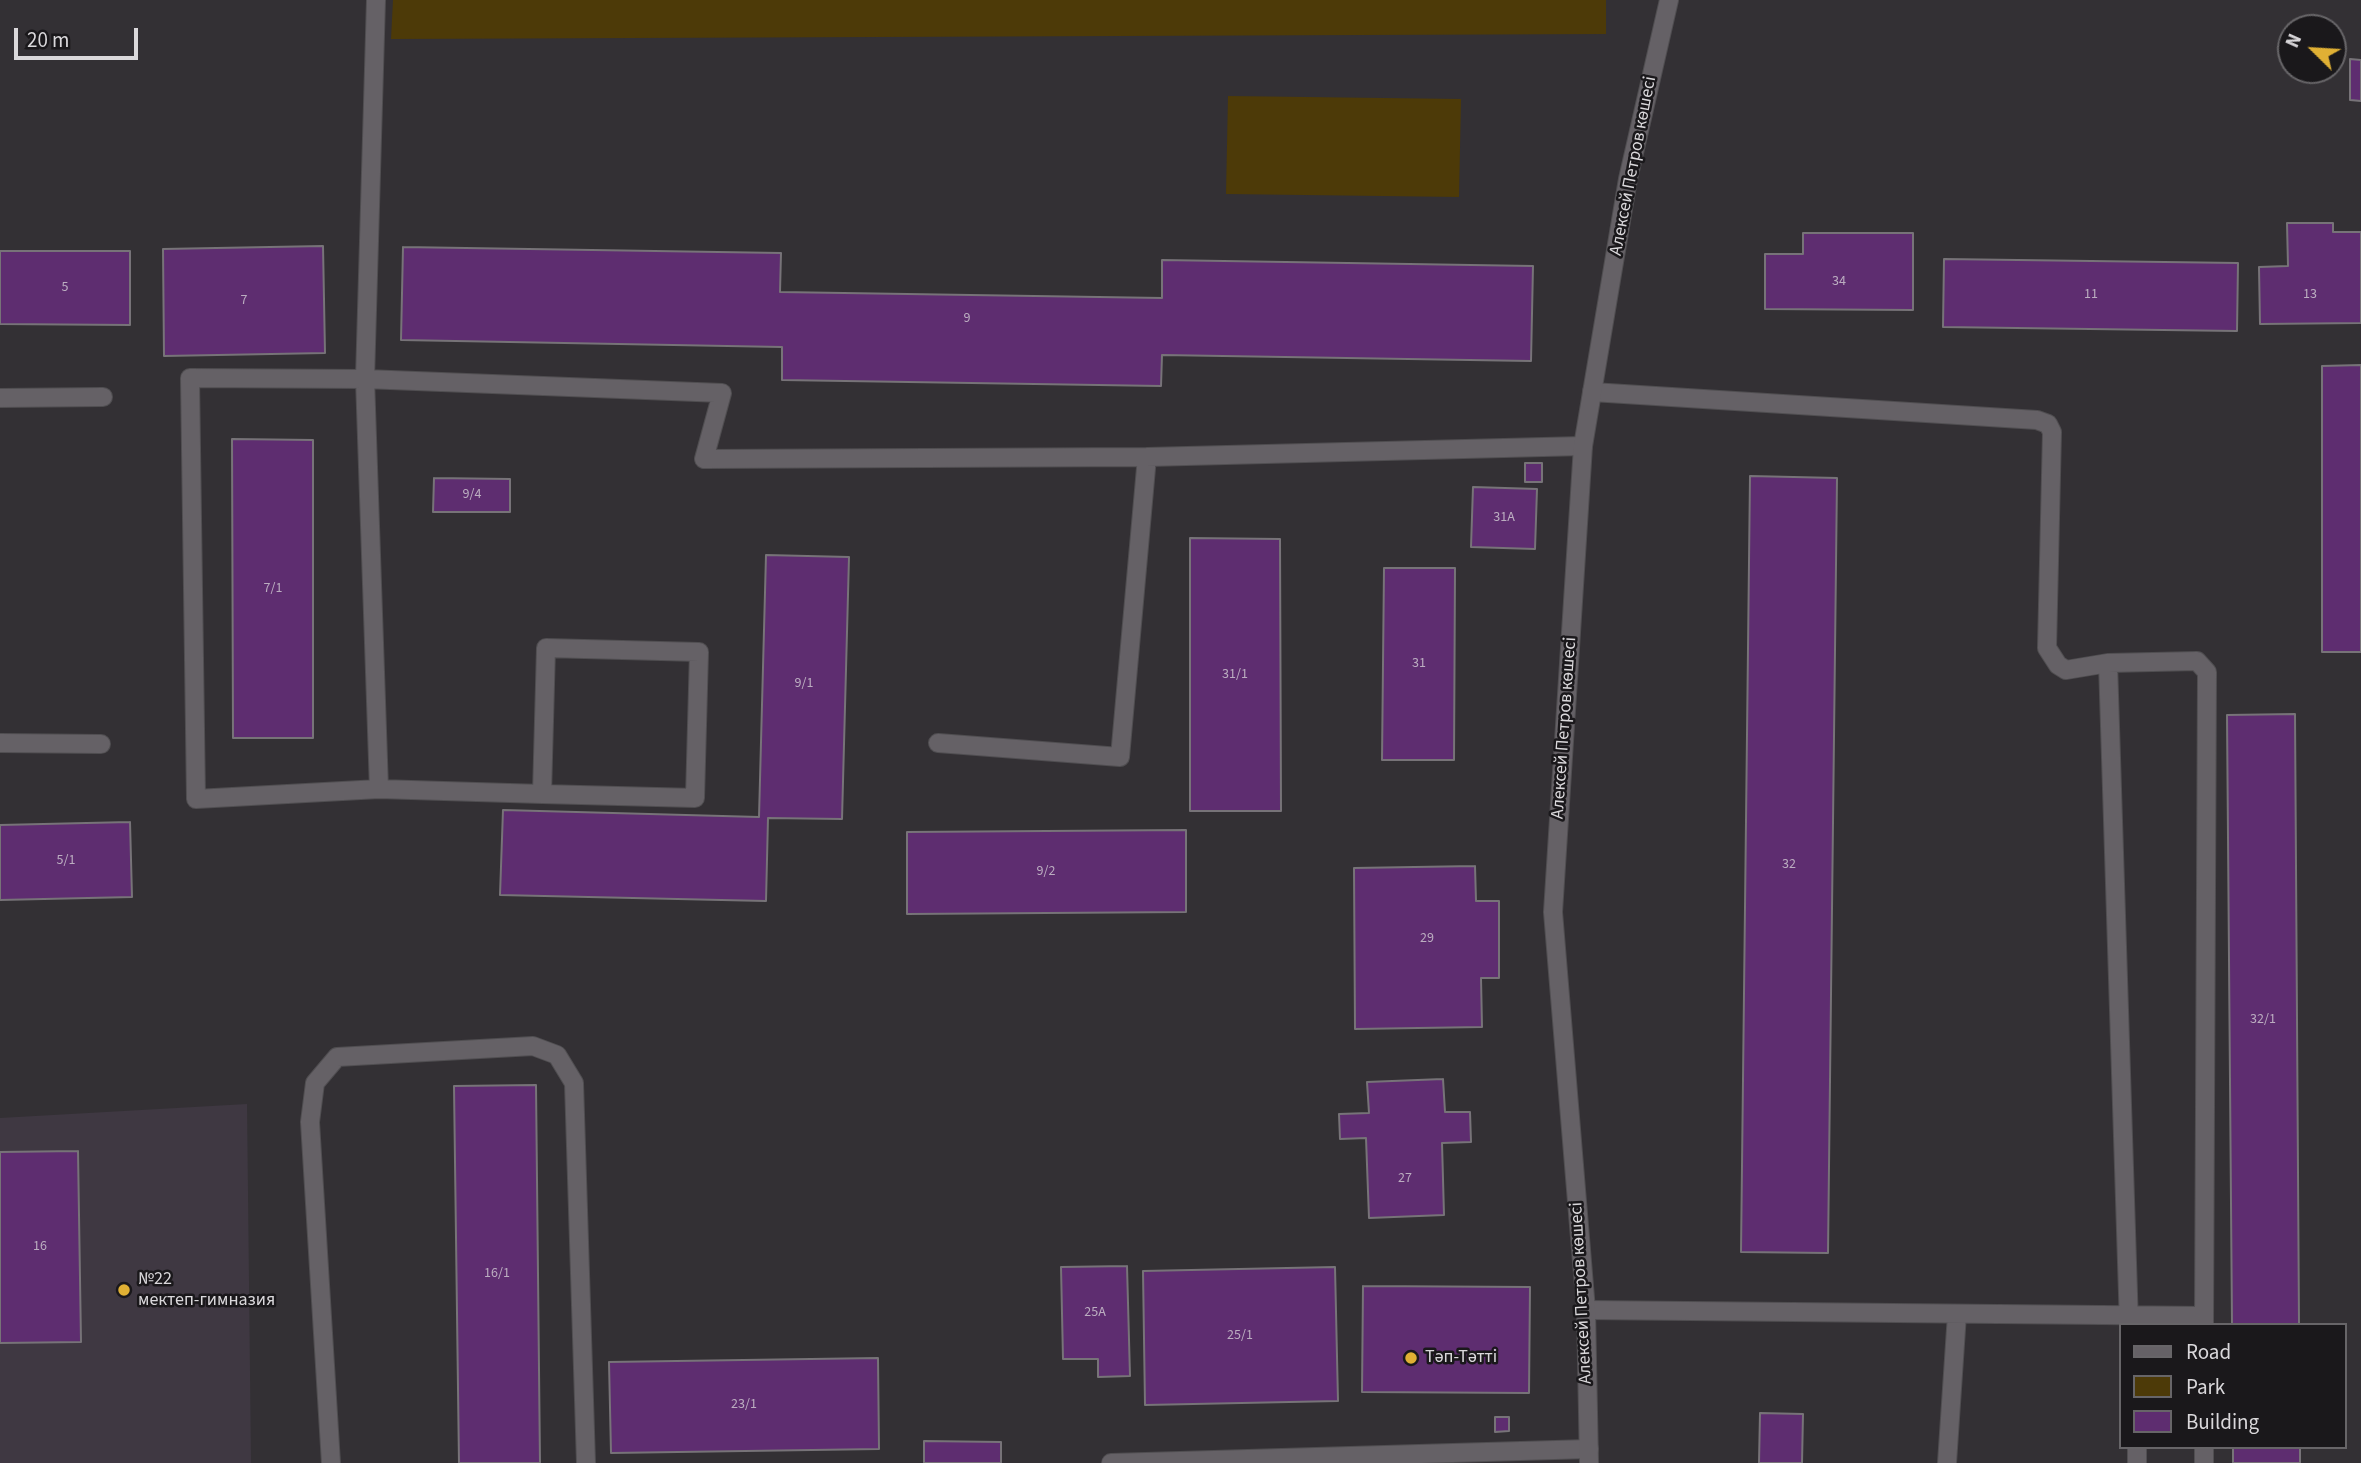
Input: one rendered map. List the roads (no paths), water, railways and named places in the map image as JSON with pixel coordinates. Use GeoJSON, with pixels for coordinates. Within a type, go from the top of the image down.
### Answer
{"type":"FeatureCollection","features":[{"type":"Feature","properties":{"kind":"street"},"geometry":{"type":"LineString","coordinates":[[376,0],[365,379],[379,789]]}},
{"type":"Feature","properties":{"kind":"street","name":"Алексей Петров көшесі"},"geometry":{"type":"LineString","coordinates":[[1589,1456],[1586,1310],[1553,912],[1583,446],[1628,179],[1669,0]]}},
{"type":"Feature","properties":{"kind":"street"},"geometry":{"type":"LineString","coordinates":[[542,794],[546,648],[699,652],[695,798],[542,794],[379,789],[196,799],[190,378],[365,379],[722,393],[704,459],[1147,457],[1583,446]]}},
{"type":"Feature","properties":{"kind":"street"},"geometry":{"type":"LineString","coordinates":[[1586,1310],[2204,1320],[2207,672],[2197,661],[2108,663],[2066,670],[2058,665],[2047,648],[2052,432],[2048,424],[2037,420],[1592,392]]}},
{"type":"Feature","properties":{"kind":"street"},"geometry":{"type":"LineString","coordinates":[[0,398],[103,397]]}},
{"type":"Feature","properties":{"kind":"street"},"geometry":{"type":"LineString","coordinates":[[938,743],[1121,757],[1147,457]]}},
{"type":"Feature","properties":{"kind":"street"},"geometry":{"type":"LineString","coordinates":[[2108,663],[2129,1320]]}},
{"type":"Feature","properties":{"kind":"street"},"geometry":{"type":"LineString","coordinates":[[0,743],[101,744]]}},
{"type":"Feature","properties":{"kind":"street"},"geometry":{"type":"LineString","coordinates":[[331,1463],[310,1122],[315,1083],[337,1057],[533,1046],[557,1055],[574,1083],[586,1463]]}},
{"type":"Feature","properties":{"kind":"street"},"geometry":{"type":"LineString","coordinates":[[1947,1463],[1957,1314]]}},
{"type":"Feature","properties":{"kind":"street"},"geometry":{"type":"LineString","coordinates":[[1111,1463],[1589,1456]]}},
{"type":"Feature","properties":{"kind":"place","name":"№22 мектеп-гимназия"},"geometry":{"type":"Point","coordinates":[124,1290]}},
{"type":"Feature","properties":{"kind":"place","name":"Тәп-Тәтті"},"geometry":{"type":"Point","coordinates":[1411,1358]}}]}
